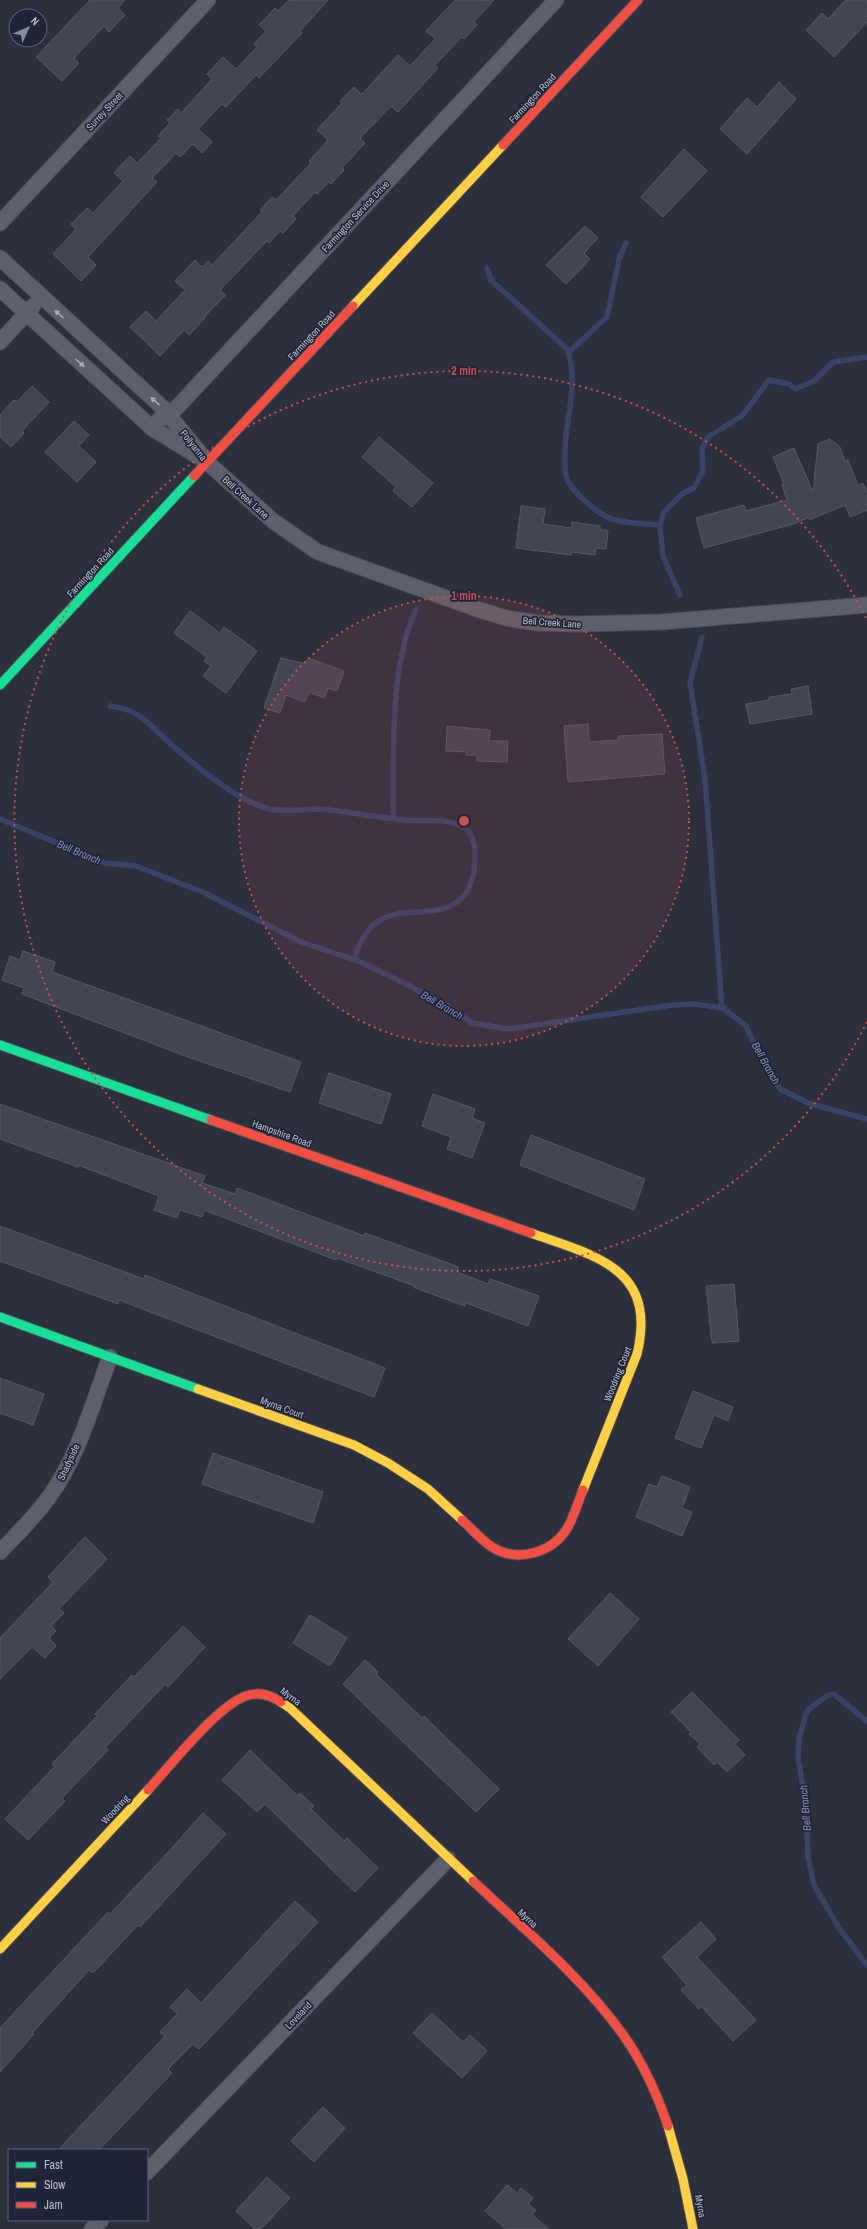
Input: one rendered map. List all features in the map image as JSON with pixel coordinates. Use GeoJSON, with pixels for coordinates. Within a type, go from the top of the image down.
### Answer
{"type":"FeatureCollection","features":[{"type":"Feature","properties":{"kind":"street","name":"Surrey Street"},"geometry":{"type":"LineString","coordinates":[[0,223],[208,0]]}},
{"type":"Feature","properties":{"kind":"street","name":"Farmington Service Drive"},"geometry":{"type":"LineString","coordinates":[[152,428],[160,420],[170,415],[556,0]]}},
{"type":"Feature","properties":{"kind":"street","name":"Farmington Road"},"geometry":{"type":"LineString","coordinates":[[0,685],[638,0]]}},
{"type":"Feature","properties":{"kind":"street","name":"Pollyanna"},"geometry":{"type":"LineString","coordinates":[[0,258],[41,298],[170,415],[208,463]]}},
{"type":"Feature","properties":{"kind":"street","name":"Pollyanna"},"geometry":{"type":"LineString","coordinates":[[0,289],[152,428],[208,463]]}},
{"type":"Feature","properties":{"kind":"street"},"geometry":{"type":"LineString","coordinates":[[0,342],[41,298]]}},
{"type":"Feature","properties":{"kind":"street","name":"Bell Creek Lane"},"geometry":{"type":"LineString","coordinates":[[208,463],[273,521],[318,552],[506,618],[537,623],[576,624],[661,622],[867,605]]}},
{"type":"Feature","properties":{"kind":"street","name":"Hampshire Road"},"geometry":{"type":"LineString","coordinates":[[0,1045],[538,1236]]}},
{"type":"Feature","properties":{"kind":"street","name":"Woodring Court"},"geometry":{"type":"LineString","coordinates":[[533,1554],[553,1545],[568,1527],[637,1354],[643,1330],[642,1312],[636,1294],[622,1274],[595,1256],[538,1236]]}},
{"type":"Feature","properties":{"kind":"street","name":"Myrna Court"},"geometry":{"type":"LineString","coordinates":[[0,1318],[354,1445],[388,1463],[428,1489],[492,1547],[511,1555],[533,1554]]}},
{"type":"Feature","properties":{"kind":"street","name":"Shadyside"},"geometry":{"type":"LineString","coordinates":[[0,1552],[37,1513],[61,1480],[70,1462],[110,1357]]}},
{"type":"Feature","properties":{"kind":"street","name":"Myrna"},"geometry":{"type":"LineString","coordinates":[[254,1694],[266,1694],[275,1697],[290,1708],[564,1968],[599,2004],[625,2038],[646,2074],[662,2111],[687,2192],[693,2229]]}},
{"type":"Feature","properties":{"kind":"street","name":"Woodring"},"geometry":{"type":"LineString","coordinates":[[0,1949],[214,1719],[231,1704],[254,1694]]}},
{"type":"Feature","properties":{"kind":"street","name":"Loveland"},"geometry":{"type":"LineString","coordinates":[[148,2171],[448,1859]]}},
{"type":"Feature","properties":{"kind":"street"},"geometry":{"type":"LineString","coordinates":[[92,2229],[100,2221]]}},
{"type":"Feature","properties":{"kind":"building"},"geometry":{"type":"Polygon","coordinates":[[[90,0],[125,0],[118,8],[125,15],[109,32],[104,26],[74,58],[79,63],[62,81],[36,57],[45,48],[48,48],[48,44],[90,0]]]}},
{"type":"Feature","properties":{"kind":"building"},"geometry":{"type":"Polygon","coordinates":[[[289,0],[328,0],[300,31],[302,33],[259,78],[256,75],[226,107],[222,104],[198,129],[212,142],[202,153],[193,144],[180,157],[176,153],[152,178],[157,182],[88,257],[96,265],[81,281],[53,254],[76,229],[71,224],[87,208],[93,213],[123,181],[114,173],[130,156],[137,163],[161,138],[158,136],[170,123],[167,120],[178,109],[181,113],[212,79],[207,74],[223,57],[236,69],[257,47],[254,44],[266,31],[259,25],[275,8],[278,11],[289,0]]]}},
{"type":"Feature","properties":{"kind":"building"},"geometry":{"type":"Polygon","coordinates":[[[455,0],[494,0],[474,22],[477,25],[464,39],[462,37],[435,65],[438,68],[398,112],[391,106],[360,138],[365,143],[342,168],[344,170],[331,184],[329,182],[317,194],[315,192],[293,216],[296,219],[283,233],[280,231],[269,243],[267,241],[220,290],[226,295],[204,317],[205,318],[189,335],[184,330],[160,356],[130,327],[146,311],[156,321],[185,290],[175,281],[195,260],[202,267],[208,261],[212,265],[262,212],[260,210],[272,197],[276,200],[311,163],[309,161],[328,140],[317,130],[342,103],[340,101],[354,87],[361,94],[363,93],[398,55],[410,66],[435,39],[426,31],[455,0]]]}},
{"type":"Feature","properties":{"kind":"building"},"geometry":{"type":"Polygon","coordinates":[[[846,0],[867,0],[867,22],[834,57],[806,30],[822,13],[828,19],[846,0]]]}},
{"type":"Feature","properties":{"kind":"building"},"geometry":{"type":"Polygon","coordinates":[[[779,82],[796,99],[747,154],[720,129],[747,98],[757,107],[779,82]]]}},
{"type":"Feature","properties":{"kind":"building"},"geometry":{"type":"Polygon","coordinates":[[[684,149],[707,171],[663,217],[641,197],[684,149]]]}},
{"type":"Feature","properties":{"kind":"building"},"geometry":{"type":"Polygon","coordinates":[[[585,226],[598,238],[584,253],[590,259],[566,284],[546,265],[585,226]]]}},
{"type":"Feature","properties":{"kind":"building"},"geometry":{"type":"Polygon","coordinates":[[[32,386],[49,402],[22,431],[24,433],[11,447],[0,437],[0,415],[14,400],[17,402],[32,386]]]}},
{"type":"Feature","properties":{"kind":"building"},"geometry":{"type":"Polygon","coordinates":[[[74,421],[89,435],[79,446],[96,462],[77,482],[45,452],[74,421]]]}},
{"type":"Feature","properties":{"kind":"building"},"geometry":{"type":"Polygon","coordinates":[[[379,437],[433,483],[412,507],[393,491],[396,487],[362,457],[379,437]]]}},
{"type":"Feature","properties":{"kind":"building"},"geometry":{"type":"Polygon","coordinates":[[[830,439],[840,447],[845,461],[848,460],[858,485],[863,483],[867,493],[867,510],[850,517],[845,505],[809,520],[810,517],[793,524],[704,548],[696,518],[744,505],[746,511],[787,500],[782,485],[784,484],[773,457],[794,448],[813,492],[818,444],[830,439]]]}},
{"type":"Feature","properties":{"kind":"building"},"geometry":{"type":"Polygon","coordinates":[[[521,506],[545,509],[543,524],[572,528],[572,522],[600,526],[600,529],[608,531],[606,549],[596,548],[595,555],[572,552],[571,555],[516,548],[521,506]]]}},
{"type":"Feature","properties":{"kind":"building"},"geometry":{"type":"Polygon","coordinates":[[[190,611],[220,633],[224,627],[257,651],[226,693],[203,676],[211,666],[204,661],[207,657],[174,633],[190,611]]]}},
{"type":"Feature","properties":{"kind":"building"},"geometry":{"type":"Polygon","coordinates":[[[281,658],[306,664],[308,658],[344,671],[337,691],[328,688],[324,698],[309,692],[305,702],[286,695],[280,713],[264,708],[281,658]]]}},
{"type":"Feature","properties":{"kind":"building"},"geometry":{"type":"Polygon","coordinates":[[[808,686],[812,714],[750,724],[746,704],[769,700],[769,697],[792,694],[791,689],[808,686]]]}},
{"type":"Feature","properties":{"kind":"building"},"geometry":{"type":"Polygon","coordinates":[[[588,724],[589,742],[618,740],[618,736],[662,734],[665,774],[568,782],[564,726],[588,724]]]}},
{"type":"Feature","properties":{"kind":"building"},"geometry":{"type":"Polygon","coordinates":[[[447,726],[490,730],[489,741],[508,741],[507,762],[477,761],[477,755],[466,755],[466,752],[446,751],[447,726]]]}},
{"type":"Feature","properties":{"kind":"building"},"geometry":{"type":"Polygon","coordinates":[[[23,951],[55,962],[52,972],[301,1062],[290,1092],[188,1057],[22,994],[24,988],[2,980],[10,956],[20,960],[23,951]]]}},
{"type":"Feature","properties":{"kind":"building"},"geometry":{"type":"Polygon","coordinates":[[[329,1073],[391,1094],[381,1124],[319,1103],[329,1073]]]}},
{"type":"Feature","properties":{"kind":"building"},"geometry":{"type":"Polygon","coordinates":[[[433,1094],[475,1109],[472,1118],[485,1123],[472,1158],[447,1149],[451,1137],[422,1126],[433,1094]]]}},
{"type":"Feature","properties":{"kind":"building"},"geometry":{"type":"Polygon","coordinates":[[[0,1104],[205,1176],[202,1183],[235,1194],[237,1188],[364,1236],[365,1233],[459,1267],[457,1272],[488,1284],[490,1279],[539,1296],[528,1326],[466,1303],[465,1306],[337,1258],[336,1260],[204,1210],[202,1217],[180,1210],[177,1218],[154,1210],[159,1196],[78,1165],[78,1167],[0,1139],[0,1104]]]}},
{"type":"Feature","properties":{"kind":"building"},"geometry":{"type":"Polygon","coordinates":[[[531,1135],[645,1179],[634,1210],[520,1165],[531,1135]]]}},
{"type":"Feature","properties":{"kind":"building"},"geometry":{"type":"Polygon","coordinates":[[[0,1226],[144,1279],[145,1275],[385,1368],[374,1397],[119,1300],[118,1304],[0,1261],[0,1226]]]}},
{"type":"Feature","properties":{"kind":"building"},"geometry":{"type":"Polygon","coordinates":[[[734,1284],[739,1341],[712,1343],[706,1286],[734,1284]]]}},
{"type":"Feature","properties":{"kind":"building"},"geometry":{"type":"Polygon","coordinates":[[[0,1378],[44,1394],[33,1425],[0,1413],[0,1378]]]}},
{"type":"Feature","properties":{"kind":"building"},"geometry":{"type":"Polygon","coordinates":[[[693,1391],[733,1407],[728,1421],[714,1415],[701,1448],[675,1438],[693,1391]]]}},
{"type":"Feature","properties":{"kind":"building"},"geometry":{"type":"Polygon","coordinates":[[[213,1453],[323,1492],[313,1523],[202,1484],[213,1453]]]}},
{"type":"Feature","properties":{"kind":"building"},"geometry":{"type":"Polygon","coordinates":[[[662,1476],[690,1487],[682,1508],[692,1512],[682,1536],[636,1517],[649,1484],[657,1487],[662,1476]]]}},
{"type":"Feature","properties":{"kind":"building"},"geometry":{"type":"Polygon","coordinates":[[[85,1537],[107,1559],[59,1609],[64,1613],[51,1626],[56,1631],[49,1638],[56,1646],[45,1658],[32,1647],[0,1679],[0,1638],[53,1582],[48,1577],[85,1537]]]}},
{"type":"Feature","properties":{"kind":"building"},"geometry":{"type":"Polygon","coordinates":[[[610,1593],[639,1619],[598,1666],[568,1639],[610,1593]]]}},
{"type":"Feature","properties":{"kind":"building"},"geometry":{"type":"Polygon","coordinates":[[[310,1615],[347,1638],[330,1666],[293,1643],[310,1615]]]}},
{"type":"Feature","properties":{"kind":"building"},"geometry":{"type":"Polygon","coordinates":[[[183,1626],[205,1647],[168,1687],[165,1684],[105,1748],[108,1750],[62,1798],[65,1801],[28,1840],[5,1819],[55,1766],[52,1764],[97,1716],[95,1714],[132,1675],[134,1677],[183,1626]]]}},
{"type":"Feature","properties":{"kind":"building"},"geometry":{"type":"Polygon","coordinates":[[[365,1660],[378,1672],[376,1674],[422,1718],[424,1716],[499,1789],[476,1812],[343,1684],[365,1660]]]}},
{"type":"Feature","properties":{"kind":"building"},"geometry":{"type":"Polygon","coordinates":[[[692,1692],[739,1740],[735,1744],[745,1755],[727,1772],[717,1762],[714,1765],[697,1747],[700,1744],[689,1734],[691,1732],[671,1712],[692,1692]]]}},
{"type":"Feature","properties":{"kind":"building"},"geometry":{"type":"Polygon","coordinates":[[[250,1750],[298,1796],[300,1793],[314,1806],[311,1809],[344,1841],[347,1838],[378,1868],[355,1892],[265,1804],[257,1812],[222,1780],[250,1750]]]}},
{"type":"Feature","properties":{"kind":"building"},"geometry":{"type":"Polygon","coordinates":[[[203,1813],[226,1834],[140,1927],[138,1925],[93,1973],[89,1970],[32,2033],[34,2034],[0,2072],[0,2028],[108,1912],[110,1914],[203,1813]]]}},
{"type":"Feature","properties":{"kind":"building"},"geometry":{"type":"Polygon","coordinates":[[[295,1901],[318,1922],[199,2049],[193,2044],[168,2069],[172,2073],[100,2149],[59,2149],[165,2036],[160,2032],[177,2014],[170,2007],[187,1989],[201,2003],[295,1901]]]}},
{"type":"Feature","properties":{"kind":"building"},"geometry":{"type":"Polygon","coordinates":[[[701,1922],[716,1939],[697,1957],[756,2020],[733,2041],[702,2007],[699,2009],[681,1990],[687,1985],[662,1957],[701,1922]]]}},
{"type":"Feature","properties":{"kind":"building"},"geometry":{"type":"Polygon","coordinates":[[[432,2013],[463,2042],[470,2035],[487,2051],[462,2078],[413,2033],[432,2013]]]}},
{"type":"Feature","properties":{"kind":"building"},"geometry":{"type":"Polygon","coordinates":[[[323,2107],[345,2128],[314,2162],[291,2141],[323,2107]]]}},
{"type":"Feature","properties":{"kind":"building"},"geometry":{"type":"Polygon","coordinates":[[[267,2177],[290,2198],[261,2229],[255,2229],[236,2211],[267,2177]]]}},
{"type":"Feature","properties":{"kind":"building"},"geometry":{"type":"Polygon","coordinates":[[[507,2185],[517,2193],[521,2188],[533,2198],[528,2204],[536,2210],[532,2215],[549,2229],[506,2229],[485,2211],[507,2185]]]}},
{"type":"Feature","properties":{"kind":"waterway"},"geometry":{"type":"LineString","coordinates":[[568,353],[607,317],[619,259],[626,243]]}},
{"type":"Feature","properties":{"kind":"waterway"},"geometry":{"type":"LineString","coordinates":[[487,268],[491,280],[567,349],[571,363],[572,392],[566,435],[565,474],[570,484],[591,507],[609,518],[627,522],[660,525]]}},
{"type":"Feature","properties":{"kind":"waterway"},"geometry":{"type":"LineString","coordinates":[[680,595],[663,556],[660,525],[664,512],[682,494],[694,488],[703,471],[702,449],[708,437],[742,416],[769,380],[789,384],[795,389],[814,381],[833,362],[867,357]]}},
{"type":"Feature","properties":{"kind":"waterway"},"geometry":{"type":"LineString","coordinates":[[393,818],[394,739],[397,684],[407,632],[416,609]]}},
{"type":"Feature","properties":{"kind":"waterway"},"geometry":{"type":"LineString","coordinates":[[702,637],[690,683],[705,779],[722,1008]]}},
{"type":"Feature","properties":{"kind":"waterway"},"geometry":{"type":"LineString","coordinates":[[110,706],[125,709],[140,716],[187,758],[215,780],[244,799],[257,805],[276,810],[319,809],[395,819],[444,821],[451,822],[465,828],[470,833],[475,850],[475,859],[472,879],[466,893],[453,904],[439,910],[391,915],[377,922],[364,936],[354,960]]}},
{"type":"Feature","properties":{"kind":"waterway","name":"Bell Branch"},"geometry":{"type":"LineString","coordinates":[[0,819],[105,863],[136,866],[205,893],[301,942],[361,962],[442,1002],[472,1023],[509,1029],[672,1005],[694,1004],[723,1008],[746,1026],[762,1061],[780,1089],[808,1103],[867,1119]]}},
{"type":"Feature","properties":{"kind":"waterway","name":"Bell Branch"},"geometry":{"type":"LineString","coordinates":[[867,1721],[834,1694],[828,1695],[809,1709],[806,1714],[799,1738],[798,1756],[806,1808],[808,1858],[814,1885],[839,1928],[867,1965]]}},
{"type":"Feature","properties":{"kind":"traffic: fast"},"geometry":{"type":"LineString","coordinates":[[0,685],[194,476]]}},
{"type":"Feature","properties":{"kind":"traffic: fast"},"geometry":{"type":"LineString","coordinates":[[0,1045],[211,1120]]}},
{"type":"Feature","properties":{"kind":"traffic: fast"},"geometry":{"type":"LineString","coordinates":[[0,1317],[198,1389]]}},
{"type":"Feature","properties":{"kind":"traffic: slow"},"geometry":{"type":"LineString","coordinates":[[353,306],[503,145]]}},
{"type":"Feature","properties":{"kind":"traffic: slow"},"geometry":{"type":"LineString","coordinates":[[531,1233],[578,1250],[598,1259],[616,1270],[630,1284],[638,1302],[641,1325],[637,1354],[583,1490]]}},
{"type":"Feature","properties":{"kind":"traffic: slow"},"geometry":{"type":"LineString","coordinates":[[198,1389],[354,1445],[388,1463],[428,1489],[462,1520]]}},
{"type":"Feature","properties":{"kind":"traffic: slow"},"geometry":{"type":"LineString","coordinates":[[281,1702],[290,1708],[473,1881]]}},
{"type":"Feature","properties":{"kind":"traffic: slow"},"geometry":{"type":"LineString","coordinates":[[0,1949],[148,1790]]}},
{"type":"Feature","properties":{"kind":"traffic: slow"},"geometry":{"type":"LineString","coordinates":[[668,2126],[683,2179],[693,2229]]}},
{"type":"Feature","properties":{"kind":"traffic: jam"},"geometry":{"type":"LineString","coordinates":[[503,145],[638,0]]}},
{"type":"Feature","properties":{"kind":"traffic: jam"},"geometry":{"type":"LineString","coordinates":[[194,476],[353,306]]}},
{"type":"Feature","properties":{"kind":"traffic: jam"},"geometry":{"type":"LineString","coordinates":[[211,1120],[531,1233]]}},
{"type":"Feature","properties":{"kind":"traffic: jam"},"geometry":{"type":"LineString","coordinates":[[462,1520],[480,1538],[502,1552],[523,1555],[534,1553],[544,1549],[561,1536],[570,1523],[583,1490]]}},
{"type":"Feature","properties":{"kind":"traffic: jam"},"geometry":{"type":"LineString","coordinates":[[148,1790],[196,1736],[224,1709],[237,1700],[249,1695],[262,1694],[270,1696],[281,1702]]}},
{"type":"Feature","properties":{"kind":"traffic: jam"},"geometry":{"type":"LineString","coordinates":[[473,1881],[552,1955],[608,2014],[631,2046],[643,2068],[659,2102],[668,2126]]}}]}
